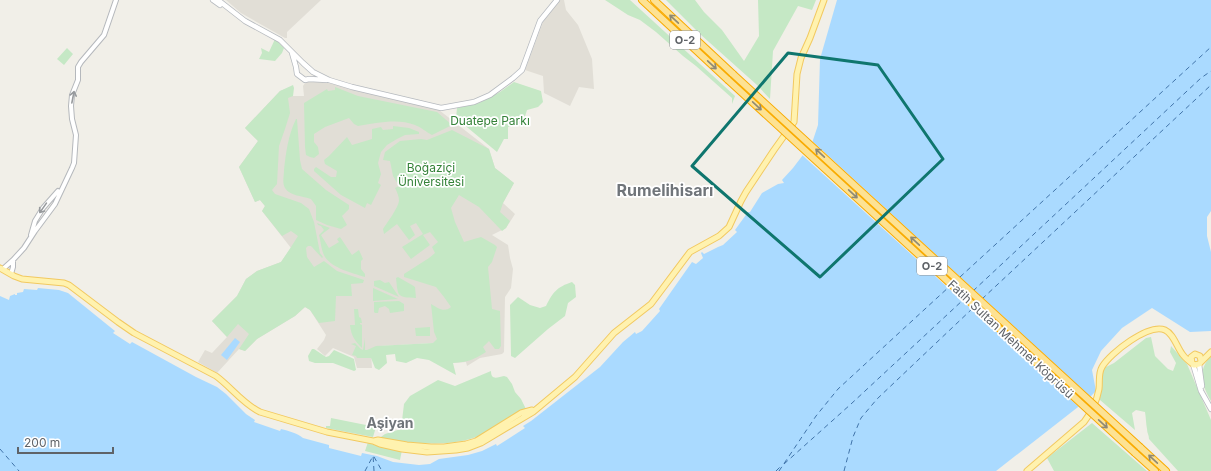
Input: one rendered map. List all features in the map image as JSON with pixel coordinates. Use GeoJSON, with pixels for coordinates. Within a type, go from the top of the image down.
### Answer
{"type":"FeatureCollection","features":[{"type":"Feature","properties":{"kind":"highway","name":"Fatih Sultan Mehmet Köprüsü"},"geometry":{"type":"LineString","coordinates":[[642,0],[1155,471]]}},
{"type":"Feature","properties":{"kind":"highway","name":"Fatih Sultan Mehmet Köprüsü"},"geometry":{"type":"LineString","coordinates":[[654,0],[1166,471]]}},
{"type":"Feature","properties":{"kind":"main road"},"geometry":{"type":"LineString","coordinates":[[213,0],[236,17],[280,40],[313,72],[329,80],[386,96],[441,108],[474,102],[490,95],[522,70],[540,22],[557,0]]}},
{"type":"Feature","properties":{"kind":"main road"},"geometry":{"type":"LineString","coordinates":[[218,0],[245,21]]}},
{"type":"Feature","properties":{"kind":"main road"},"geometry":{"type":"LineString","coordinates":[[2,268],[16,277],[27,280],[58,282],[70,285],[134,333],[216,376],[255,410],[314,429],[373,441],[380,444],[425,452],[468,448],[487,440],[533,412],[575,377],[614,333],[651,304],[690,252],[719,236],[729,227],[746,192],[794,122],[798,74],[801,58],[824,0]]}},
{"type":"Feature","properties":{"kind":"main road"},"geometry":{"type":"LineString","coordinates":[[290,49],[299,77],[305,80],[329,80]]}},
{"type":"Feature","properties":{"kind":"main road"},"geometry":{"type":"LineString","coordinates":[[296,67],[297,65],[303,63]]}},
{"type":"Feature","properties":{"kind":"main road"},"geometry":{"type":"LineString","coordinates":[[309,79],[313,72]]}},
{"type":"Feature","properties":{"kind":"main road"},"geometry":{"type":"LineString","coordinates":[[1027,471],[1084,422],[1096,400],[1102,367],[1123,346],[1137,337],[1158,328],[1167,331],[1183,356],[1196,365],[1200,363],[1211,351]]}},
{"type":"Feature","properties":{"kind":"main road"},"geometry":{"type":"LineString","coordinates":[[1178,348],[1188,355],[1211,351]]}},
{"type":"Feature","properties":{"kind":"main road"},"geometry":{"type":"LineString","coordinates":[[1195,355],[1200,356],[1202,384],[1206,399]]}},
{"type":"Feature","properties":{"kind":"main road"},"geometry":{"type":"LineString","coordinates":[[1195,355],[1191,359],[1192,363],[1201,391],[1211,409]]}},
{"type":"Feature","properties":{"kind":"street"},"geometry":{"type":"LineString","coordinates":[[30,238],[32,228],[39,215],[48,202],[57,193],[74,163],[76,135],[72,119],[71,106],[72,96],[78,80],[78,67],[104,35],[116,0]]}},
{"type":"Feature","properties":{"kind":"street"},"geometry":{"type":"LineString","coordinates":[[2,268],[13,260],[24,248],[55,204],[64,182]]}},
{"type":"Feature","properties":{"kind":"street"},"geometry":{"type":"LineString","coordinates":[[10,274],[12,271],[13,260]]}},
{"type":"Feature","properties":{"kind":"highlighted area"},"geometry":{"type":"Polygon","coordinates":[[[788,53],[878,65],[943,159],[820,277],[692,166],[788,53]]]}},
{"type":"Feature","properties":{"kind":"shaded area"},"geometry":{"type":"Polygon","coordinates":[[[226,0],[321,0],[287,32],[287,38],[285,38],[241,13],[226,0]]]}},
{"type":"Feature","properties":{"kind":"shaded area"},"geometry":{"type":"Polygon","coordinates":[[[559,0],[564,0],[566,10],[578,25],[592,59],[594,89],[579,87],[570,106],[544,93],[543,76],[525,70],[543,22],[559,0]]]}},
{"type":"Feature","properties":{"kind":"shaded area"},"geometry":{"type":"Polygon","coordinates":[[[317,80],[439,110],[489,149],[495,168],[514,183],[503,203],[515,214],[506,228],[492,235],[508,245],[513,269],[511,288],[505,297],[504,352],[502,354],[480,358],[467,366],[466,362],[453,363],[433,343],[379,346],[371,352],[372,368],[357,368],[354,357],[333,348],[325,356],[317,349],[326,335],[310,310],[305,307],[295,316],[257,339],[245,351],[239,349],[217,373],[198,362],[205,350],[212,353],[227,337],[212,321],[237,296],[246,279],[257,271],[281,262],[291,248],[262,211],[265,206],[260,200],[255,202],[239,167],[258,141],[245,128],[280,91],[291,87],[293,96],[304,96],[303,86],[305,83],[308,81],[317,80]]]}},
{"type":"Feature","properties":{"kind":"green space"},"geometry":{"type":"Polygon","coordinates":[[[605,0],[630,0],[735,96],[732,104],[732,98],[656,32],[640,20],[628,15],[605,0]]]}},
{"type":"Feature","properties":{"kind":"green space"},"geometry":{"type":"Polygon","coordinates":[[[666,0],[695,0],[704,12],[722,30],[744,61],[759,36],[758,0],[816,0],[812,10],[798,6],[773,51],[770,99],[666,0]]]}},
{"type":"Feature","properties":{"kind":"green space"},"geometry":{"type":"Polygon","coordinates":[[[275,39],[284,48],[282,53],[275,61],[259,59],[262,53],[261,48],[269,52],[275,39]]]}},
{"type":"Feature","properties":{"kind":"green space"},"geometry":{"type":"Polygon","coordinates":[[[67,48],[73,54],[64,65],[57,59],[67,48]]]}},
{"type":"Feature","properties":{"kind":"green space","name":"Duatepe Parkı"},"geometry":{"type":"Polygon","coordinates":[[[514,82],[541,91],[543,102],[538,107],[527,110],[523,123],[508,127],[508,139],[504,139],[497,152],[456,118],[457,108],[479,103],[500,92],[514,82]]]}},
{"type":"Feature","properties":{"kind":"green space"},"geometry":{"type":"Polygon","coordinates":[[[293,85],[293,96],[288,98],[290,113],[279,146],[277,184],[272,190],[275,194],[301,203],[309,209],[314,222],[320,253],[323,257],[322,258],[311,246],[306,248],[307,257],[314,267],[324,261],[337,271],[364,280],[363,283],[351,284],[352,296],[336,296],[335,321],[319,323],[310,310],[305,307],[295,316],[257,339],[245,351],[239,349],[249,334],[238,324],[227,337],[212,321],[237,296],[246,279],[257,271],[281,262],[298,236],[291,231],[282,236],[262,211],[265,206],[260,200],[255,202],[239,167],[258,141],[245,128],[280,91],[293,85]]]}},
{"type":"Feature","properties":{"kind":"green space"},"geometry":{"type":"Polygon","coordinates":[[[335,87],[358,96],[437,112],[452,125],[432,135],[417,126],[408,123],[394,121],[358,126],[349,118],[325,127],[314,134],[314,142],[318,147],[319,154],[314,158],[310,157],[306,155],[305,147],[304,103],[327,89],[328,91],[335,90],[335,87]]]}},
{"type":"Feature","properties":{"kind":"green space"},"geometry":{"type":"Polygon","coordinates":[[[296,119],[302,169],[326,190],[349,205],[349,209],[342,216],[347,225],[341,229],[316,220],[316,206],[311,199],[290,193],[284,186],[284,170],[289,138],[296,119]]]}},
{"type":"Feature","properties":{"kind":"green space"},"geometry":{"type":"Polygon","coordinates":[[[393,126],[409,128],[419,132],[419,134],[405,135],[387,145],[381,152],[378,163],[381,174],[378,183],[381,185],[371,205],[367,203],[365,208],[341,195],[314,171],[316,167],[331,177],[336,177],[337,171],[325,164],[324,160],[347,137],[352,145],[372,139],[372,129],[381,127],[383,130],[393,129],[393,126]]]}},
{"type":"Feature","properties":{"kind":"green space","name":"Boğaziçi Üniversitesi"},"geometry":{"type":"Polygon","coordinates":[[[452,130],[489,149],[495,168],[514,183],[503,203],[500,212],[510,221],[506,228],[502,231],[479,207],[459,195],[451,208],[455,222],[464,242],[481,237],[497,247],[492,262],[488,267],[492,309],[500,311],[501,346],[499,349],[495,349],[489,341],[483,347],[486,352],[470,360],[453,363],[456,375],[429,360],[417,358],[406,363],[396,361],[395,354],[386,355],[387,363],[379,370],[375,368],[371,358],[357,358],[356,356],[352,355],[356,346],[351,344],[355,343],[363,350],[365,338],[365,350],[367,350],[376,346],[433,343],[437,339],[434,332],[431,304],[443,310],[451,307],[436,287],[404,277],[404,274],[435,253],[432,247],[438,242],[430,232],[423,235],[430,245],[411,259],[402,247],[423,234],[416,223],[410,226],[415,235],[409,240],[397,224],[384,234],[383,229],[395,211],[399,201],[395,188],[399,186],[393,176],[390,161],[383,160],[385,152],[400,141],[421,139],[427,140],[452,130]]]}},
{"type":"Feature","properties":{"kind":"green space"},"geometry":{"type":"Polygon","coordinates":[[[317,223],[330,228],[321,235],[329,248],[339,242],[337,239],[340,237],[352,255],[359,250],[363,259],[361,261],[361,269],[365,274],[365,277],[343,270],[328,261],[323,252],[319,235],[324,230],[317,223]]]}},
{"type":"Feature","properties":{"kind":"green space"},"geometry":{"type":"Polygon","coordinates":[[[398,277],[415,287],[416,298],[400,295],[397,289],[396,278],[398,277]]]}},
{"type":"Feature","properties":{"kind":"green space"},"geometry":{"type":"Polygon","coordinates":[[[380,280],[385,283],[389,282],[399,297],[374,286],[374,281],[380,280]]]}},
{"type":"Feature","properties":{"kind":"green space"},"geometry":{"type":"Polygon","coordinates":[[[572,282],[575,285],[576,297],[568,303],[565,316],[515,358],[511,356],[510,305],[518,297],[530,305],[540,308],[546,306],[556,291],[572,282]]]}},
{"type":"Feature","properties":{"kind":"green space"},"geometry":{"type":"Polygon","coordinates":[[[373,288],[398,299],[373,301],[373,288]]]}},
{"type":"Feature","properties":{"kind":"green space"},"geometry":{"type":"Polygon","coordinates":[[[399,301],[404,304],[404,311],[390,313],[389,309],[385,306],[379,308],[378,313],[374,312],[374,302],[399,301]]]}},
{"type":"Feature","properties":{"kind":"green space"},"geometry":{"type":"Polygon","coordinates":[[[354,309],[358,309],[359,317],[361,318],[362,348],[357,343],[351,332],[350,325],[355,325],[354,309]]]}},
{"type":"Feature","properties":{"kind":"green space"},"geometry":{"type":"Polygon","coordinates":[[[430,327],[430,336],[416,336],[415,328],[430,327]]]}},
{"type":"Feature","properties":{"kind":"green space"},"geometry":{"type":"Polygon","coordinates":[[[1151,337],[1155,356],[1168,369],[1173,371],[1176,363],[1170,352],[1171,346],[1187,364],[1211,420],[1211,471],[1178,471],[1149,439],[1145,412],[1136,410],[1132,413],[1135,430],[1100,400],[1097,380],[1104,368],[1114,363],[1146,338],[1151,337]]]}},
{"type":"Feature","properties":{"kind":"green space"},"geometry":{"type":"Polygon","coordinates":[[[312,349],[326,357],[329,356],[334,350],[352,358],[354,359],[356,370],[354,371],[333,363],[315,363],[309,361],[308,356],[312,349]]]}},
{"type":"Feature","properties":{"kind":"green space"},"geometry":{"type":"Polygon","coordinates":[[[1211,356],[1211,401],[1203,384],[1202,372],[1211,356]]]}},
{"type":"Feature","properties":{"kind":"green space"},"geometry":{"type":"Polygon","coordinates":[[[491,371],[492,376],[494,377],[507,377],[526,409],[481,435],[456,442],[417,443],[378,439],[385,434],[401,429],[404,404],[410,396],[438,380],[455,386],[491,371]]]}},
{"type":"Feature","properties":{"kind":"green space"},"geometry":{"type":"Polygon","coordinates":[[[331,418],[376,427],[373,437],[326,428],[326,426],[330,426],[331,418]]]}},
{"type":"Feature","properties":{"kind":"green space"},"geometry":{"type":"Polygon","coordinates":[[[1092,423],[1147,471],[1054,471],[1047,458],[1092,423]]]}},
{"type":"Feature","properties":{"kind":"green space"},"geometry":{"type":"Polygon","coordinates":[[[368,442],[374,445],[402,450],[400,460],[365,451],[368,442]]]}},
{"type":"Feature","properties":{"kind":"water"},"geometry":{"type":"Polygon","coordinates":[[[837,0],[1211,0],[1211,211],[1207,217],[1207,236],[1211,252],[1211,331],[1190,332],[1152,308],[1122,328],[1101,351],[1092,370],[1096,391],[1087,400],[996,471],[0,471],[0,296],[9,300],[10,296],[23,292],[24,289],[37,290],[38,288],[59,290],[68,293],[115,331],[113,333],[130,344],[132,342],[217,387],[246,414],[255,420],[254,422],[280,431],[281,429],[293,432],[303,438],[329,445],[329,448],[361,456],[362,453],[377,456],[393,462],[419,465],[430,464],[439,459],[468,455],[482,451],[496,444],[497,446],[525,428],[523,426],[600,367],[623,342],[635,332],[636,334],[642,331],[660,311],[659,309],[692,262],[696,264],[703,258],[702,252],[704,254],[723,245],[737,232],[735,230],[748,212],[750,212],[762,193],[778,184],[784,183],[782,180],[812,143],[818,125],[820,59],[837,0]]]}},
{"type":"Feature","properties":{"kind":"water"},"geometry":{"type":"Polygon","coordinates":[[[235,338],[240,342],[227,360],[221,355],[235,338]]]}},
{"type":"Feature","properties":{"kind":"pier"},"geometry":{"type":"Polygon","coordinates":[[[810,139],[1092,398],[1080,408],[801,154],[810,142],[810,139]]]}},
{"type":"Feature","properties":{"kind":"ferry route"},"geometry":{"type":"LineString","coordinates":[[960,277],[1211,47]]}},
{"type":"Feature","properties":{"kind":"ferry route"},"geometry":{"type":"LineString","coordinates":[[973,291],[1201,78],[1211,71]]}},
{"type":"Feature","properties":{"kind":"ferry route"},"geometry":{"type":"LineString","coordinates":[[982,299],[1211,85]]}},
{"type":"Feature","properties":{"kind":"ferry route"},"geometry":{"type":"LineString","coordinates":[[779,471],[816,416],[838,389],[950,286]]}},
{"type":"Feature","properties":{"kind":"ferry route"},"geometry":{"type":"LineString","coordinates":[[784,464],[963,300]]}},
{"type":"Feature","properties":{"kind":"ferry route"},"geometry":{"type":"LineString","coordinates":[[844,471],[853,437],[861,418],[877,399],[973,308]]}},
{"type":"Feature","properties":{"kind":"ferry route"},"geometry":{"type":"LineString","coordinates":[[0,449],[19,471]]}},
{"type":"Feature","properties":{"kind":"ferry route"},"geometry":{"type":"LineString","coordinates":[[374,471],[373,455],[382,471]]}},
{"type":"Feature","properties":{"kind":"ferry route"},"geometry":{"type":"LineString","coordinates":[[365,471],[373,456]]}},
{"type":"Feature","properties":{"kind":"ferry route"},"geometry":{"type":"LineString","coordinates":[[776,471],[780,467]]}},
{"type":"Feature","properties":{"kind":"district","name":"Rumelihisarı"},"geometry":{"type":"Point","coordinates":[665,190]}},
{"type":"Feature","properties":{"kind":"district","name":"Aşiyan"},"geometry":{"type":"Point","coordinates":[390,422]}}]}
